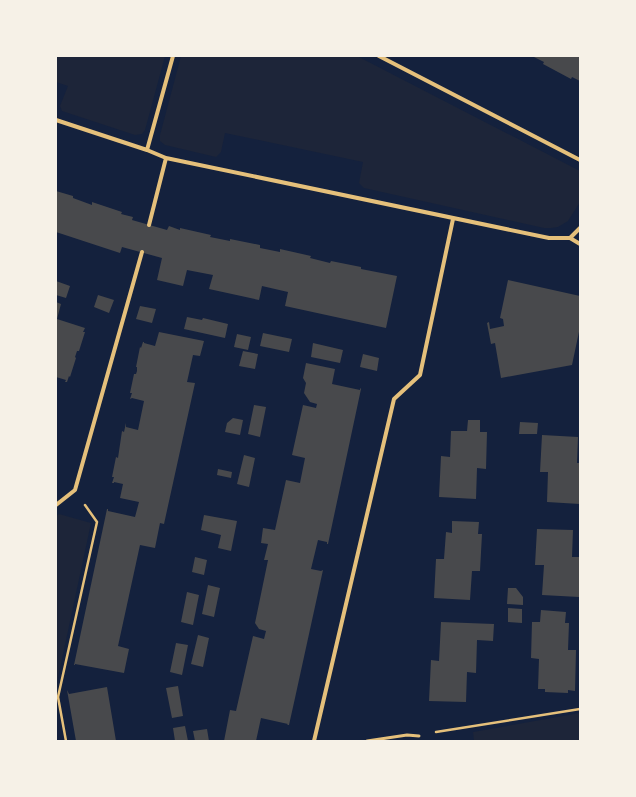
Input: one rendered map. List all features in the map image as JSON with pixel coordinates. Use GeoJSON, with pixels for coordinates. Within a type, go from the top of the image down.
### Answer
{"type":"FeatureCollection","features":[{"type":"Feature","properties":{"kind":"street"},"geometry":{"type":"LineString","coordinates":[[147,150],[173,56]]}},
{"type":"Feature","properties":{"kind":"street"},"geometry":{"type":"LineString","coordinates":[[379,56],[580,160]]}},
{"type":"Feature","properties":{"kind":"street"},"geometry":{"type":"LineString","coordinates":[[56,120],[147,150],[166,158],[549,238],[570,238],[580,244]]}},
{"type":"Feature","properties":{"kind":"street"},"geometry":{"type":"LineString","coordinates":[[150,225],[166,158]]}},
{"type":"Feature","properties":{"kind":"street"},"geometry":{"type":"LineString","coordinates":[[314,741],[394,399],[420,375],[453,218]]}},
{"type":"Feature","properties":{"kind":"street"},"geometry":{"type":"LineString","coordinates":[[570,238],[580,228]]}},
{"type":"Feature","properties":{"kind":"street"},"geometry":{"type":"LineString","coordinates":[[56,505],[75,490],[142,252]]}},
{"type":"Feature","properties":{"kind":"lane"},"geometry":{"type":"LineString","coordinates":[[367,741],[407,735],[418,736]]}},
{"type":"Feature","properties":{"kind":"path"},"geometry":{"type":"LineString","coordinates":[[66,741],[57,697],[96,522],[75,490]]}},
{"type":"Feature","properties":{"kind":"path"},"geometry":{"type":"LineString","coordinates":[[418,736],[580,709]]}},
{"type":"Feature","properties":{"kind":"shaded area"},"geometry":{"type":"Polygon","coordinates":[[[56,56],[165,56],[145,130],[142,134],[135,135],[62,111],[60,106],[68,86],[56,82],[56,56]]]}},
{"type":"Feature","properties":{"kind":"shaded area"},"geometry":{"type":"Polygon","coordinates":[[[181,56],[357,56],[580,171],[580,202],[568,221],[558,227],[544,228],[364,188],[359,183],[363,162],[225,133],[221,152],[216,157],[165,145],[160,141],[160,135],[181,56]]]}},
{"type":"Feature","properties":{"kind":"shaded area"},"geometry":{"type":"Polygon","coordinates":[[[59,514],[91,523],[56,687],[56,516],[59,514]]]}},
{"type":"Feature","properties":{"kind":"shaded area"},"geometry":{"type":"Polygon","coordinates":[[[580,713],[580,741],[474,741],[473,732],[580,713]]]}},
{"type":"Feature","properties":{"kind":"building"},"geometry":{"type":"Polygon","coordinates":[[[532,56],[580,56],[580,81],[572,77],[571,79],[543,64],[544,62],[532,56]]]}},
{"type":"Feature","properties":{"kind":"building"},"geometry":{"type":"Polygon","coordinates":[[[56,191],[73,196],[73,198],[92,205],[92,202],[122,212],[121,214],[133,217],[132,220],[167,230],[169,226],[180,230],[180,228],[211,235],[210,237],[260,245],[260,248],[280,252],[280,249],[311,256],[310,258],[330,263],[331,261],[397,276],[386,328],[285,306],[288,292],[262,286],[259,300],[209,289],[213,275],[187,270],[183,286],[157,280],[162,258],[122,247],[120,253],[56,232],[56,191]]]}},
{"type":"Feature","properties":{"kind":"building"},"geometry":{"type":"Polygon","coordinates":[[[508,280],[580,296],[580,327],[572,365],[501,378],[495,343],[491,344],[487,323],[489,322],[490,329],[504,326],[503,319],[500,318],[508,280]]]}},
{"type":"Feature","properties":{"kind":"building"},"geometry":{"type":"Polygon","coordinates":[[[56,281],[70,286],[66,298],[56,295],[56,281]]]}},
{"type":"Feature","properties":{"kind":"building"},"geometry":{"type":"Polygon","coordinates":[[[98,295],[114,300],[109,313],[94,307],[98,295]]]}},
{"type":"Feature","properties":{"kind":"building"},"geometry":{"type":"Polygon","coordinates":[[[56,302],[61,304],[57,319],[85,328],[79,351],[77,351],[70,377],[69,376],[67,382],[65,382],[66,380],[56,377],[56,302]]]}},
{"type":"Feature","properties":{"kind":"building"},"geometry":{"type":"Polygon","coordinates":[[[140,306],[156,309],[152,323],[136,319],[140,306]]]}},
{"type":"Feature","properties":{"kind":"building"},"geometry":{"type":"Polygon","coordinates":[[[187,317],[202,320],[203,318],[228,324],[225,338],[184,329],[187,317]]]}},
{"type":"Feature","properties":{"kind":"building"},"geometry":{"type":"Polygon","coordinates":[[[159,332],[204,341],[200,356],[193,355],[187,382],[195,383],[164,524],[160,523],[155,548],[140,545],[118,646],[129,649],[124,673],[74,665],[107,509],[108,511],[135,517],[139,502],[120,498],[123,484],[112,483],[114,477],[112,477],[116,457],[118,458],[122,431],[124,432],[126,423],[126,427],[138,430],[144,401],[132,398],[130,399],[132,393],[130,393],[134,374],[136,374],[137,371],[136,367],[140,347],[141,348],[143,342],[155,346],[159,332]]]}},
{"type":"Feature","properties":{"kind":"building"},"geometry":{"type":"Polygon","coordinates":[[[263,333],[292,339],[289,352],[260,346],[263,333]]]}},
{"type":"Feature","properties":{"kind":"building"},"geometry":{"type":"Polygon","coordinates":[[[237,334],[251,337],[248,350],[234,347],[237,334]]]}},
{"type":"Feature","properties":{"kind":"building"},"geometry":{"type":"Polygon","coordinates":[[[313,343],[343,350],[340,363],[311,357],[313,343]]]}},
{"type":"Feature","properties":{"kind":"building"},"geometry":{"type":"Polygon","coordinates":[[[243,351],[258,354],[255,369],[239,366],[243,351]]]}},
{"type":"Feature","properties":{"kind":"building"},"geometry":{"type":"Polygon","coordinates":[[[363,354],[379,358],[377,371],[360,367],[363,354]]]}},
{"type":"Feature","properties":{"kind":"building"},"geometry":{"type":"Polygon","coordinates":[[[306,363],[335,369],[332,384],[361,389],[328,544],[327,542],[318,540],[311,569],[323,570],[289,725],[261,718],[256,741],[224,741],[230,710],[236,711],[253,636],[264,639],[266,631],[259,629],[255,623],[268,560],[264,560],[268,544],[261,543],[263,528],[275,530],[286,480],[300,483],[305,458],[292,455],[303,405],[316,408],[317,404],[310,402],[304,393],[306,383],[303,378],[306,363]]]}},
{"type":"Feature","properties":{"kind":"building"},"geometry":{"type":"Polygon","coordinates":[[[254,405],[266,407],[260,437],[248,434],[254,405]]]}},
{"type":"Feature","properties":{"kind":"building"},"geometry":{"type":"Polygon","coordinates":[[[233,418],[243,420],[240,435],[225,432],[227,423],[233,418]]]}},
{"type":"Feature","properties":{"kind":"building"},"geometry":{"type":"Polygon","coordinates":[[[468,420],[480,420],[480,432],[487,432],[486,469],[477,468],[476,499],[439,497],[441,456],[450,457],[451,431],[467,431],[468,420]]]}},
{"type":"Feature","properties":{"kind":"building"},"geometry":{"type":"Polygon","coordinates":[[[520,422],[538,423],[537,434],[519,434],[520,422]]]}},
{"type":"Feature","properties":{"kind":"building"},"geometry":{"type":"Polygon","coordinates":[[[542,435],[578,437],[577,463],[580,463],[580,504],[547,502],[548,472],[540,472],[542,435]]]}},
{"type":"Feature","properties":{"kind":"building"},"geometry":{"type":"Polygon","coordinates":[[[244,455],[255,458],[249,487],[237,484],[244,455]]]}},
{"type":"Feature","properties":{"kind":"building"},"geometry":{"type":"Polygon","coordinates":[[[218,469],[232,472],[231,478],[217,475],[218,469]]]}},
{"type":"Feature","properties":{"kind":"building"},"geometry":{"type":"Polygon","coordinates":[[[204,515],[237,521],[231,551],[218,548],[221,535],[201,530],[204,515]]]}},
{"type":"Feature","properties":{"kind":"building"},"geometry":{"type":"Polygon","coordinates":[[[452,521],[479,522],[478,534],[482,534],[480,571],[472,571],[470,600],[434,598],[436,559],[444,559],[446,532],[452,533],[452,521]]]}},
{"type":"Feature","properties":{"kind":"building"},"geometry":{"type":"Polygon","coordinates":[[[537,529],[573,530],[572,557],[580,557],[579,597],[542,595],[544,565],[535,565],[537,529]]]}},
{"type":"Feature","properties":{"kind":"building"},"geometry":{"type":"Polygon","coordinates":[[[195,557],[207,560],[204,575],[192,572],[195,557]]]}},
{"type":"Feature","properties":{"kind":"building"},"geometry":{"type":"Polygon","coordinates":[[[208,585],[220,588],[214,617],[202,614],[208,585]]]}},
{"type":"Feature","properties":{"kind":"building"},"geometry":{"type":"Polygon","coordinates":[[[508,588],[516,588],[523,597],[523,605],[507,604],[508,588]]]}},
{"type":"Feature","properties":{"kind":"building"},"geometry":{"type":"Polygon","coordinates":[[[187,592],[199,595],[193,625],[181,622],[187,592]]]}},
{"type":"Feature","properties":{"kind":"building"},"geometry":{"type":"Polygon","coordinates":[[[508,608],[522,609],[522,623],[508,622],[508,608]]]}},
{"type":"Feature","properties":{"kind":"building"},"geometry":{"type":"Polygon","coordinates":[[[541,610],[566,612],[565,623],[569,623],[568,650],[576,650],[575,691],[568,690],[568,693],[545,692],[545,689],[538,689],[539,659],[531,658],[532,622],[540,622],[541,610]]]}},
{"type":"Feature","properties":{"kind":"building"},"geometry":{"type":"Polygon","coordinates":[[[441,622],[494,624],[493,641],[477,640],[476,673],[467,672],[466,702],[429,701],[431,660],[439,661],[441,622]]]}},
{"type":"Feature","properties":{"kind":"building"},"geometry":{"type":"Polygon","coordinates":[[[198,635],[209,638],[203,667],[191,664],[198,635]]]}},
{"type":"Feature","properties":{"kind":"building"},"geometry":{"type":"Polygon","coordinates":[[[176,643],[188,645],[182,675],[170,672],[176,643]]]}},
{"type":"Feature","properties":{"kind":"building"},"geometry":{"type":"Polygon","coordinates":[[[178,686],[183,716],[172,718],[166,688],[178,686]]]}},
{"type":"Feature","properties":{"kind":"building"},"geometry":{"type":"Polygon","coordinates":[[[107,687],[116,741],[76,741],[67,690],[69,694],[107,687]]]}},
{"type":"Feature","properties":{"kind":"building"},"geometry":{"type":"Polygon","coordinates":[[[185,726],[188,741],[175,741],[173,728],[185,726]]]}},
{"type":"Feature","properties":{"kind":"building"},"geometry":{"type":"Polygon","coordinates":[[[207,729],[209,741],[195,741],[193,731],[207,729]]]}}]}
